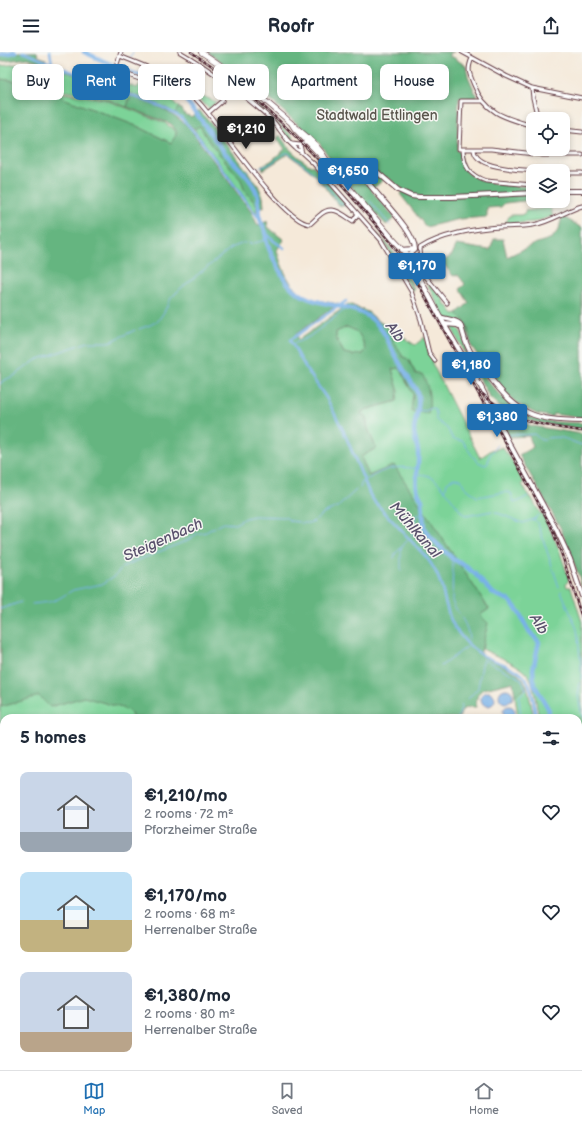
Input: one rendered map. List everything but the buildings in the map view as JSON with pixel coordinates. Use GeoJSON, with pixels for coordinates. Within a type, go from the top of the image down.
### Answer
{"type":"FeatureCollection","features":[{"type":"Feature","properties":{"kind":"main road"},"geometry":{"type":"LineString","coordinates":[[201,52],[249,86],[291,123],[308,140],[402,250],[411,258],[440,317],[481,386],[506,437],[558,531],[570,559],[582,596]]}},
{"type":"Feature","properties":{"kind":"main road"},"geometry":{"type":"LineString","coordinates":[[291,123],[298,132],[308,140]]}},
{"type":"Feature","properties":{"kind":"main road"},"geometry":{"type":"LineString","coordinates":[[408,256],[414,247],[413,239],[402,223],[368,182],[365,176],[367,171],[371,169],[374,170],[398,190],[411,196],[427,198],[526,193]]}},
{"type":"Feature","properties":{"kind":"main road"},"geometry":{"type":"LineString","coordinates":[[570,191],[582,191]]}},
{"type":"Feature","properties":{"kind":"main road"},"geometry":{"type":"LineString","coordinates":[[402,250],[414,247]]}},
{"type":"Feature","properties":{"kind":"main road"},"geometry":{"type":"LineString","coordinates":[[440,317],[458,322],[471,353],[501,392],[512,402],[523,410],[542,418],[582,421]]}},
{"type":"Feature","properties":{"kind":"main road"},"geometry":{"type":"LineString","coordinates":[[444,324],[448,320]]}},
{"type":"Feature","properties":{"kind":"main road"},"geometry":{"type":"LineString","coordinates":[[444,324],[461,327]]}},
{"type":"Feature","properties":{"kind":"main road"},"geometry":{"type":"LineString","coordinates":[[450,334],[450,328],[453,325]]}},
{"type":"Feature","properties":{"kind":"street"},"geometry":{"type":"LineString","coordinates":[[121,52],[115,70],[138,79]]}},
{"type":"Feature","properties":{"kind":"street"},"geometry":{"type":"LineString","coordinates":[[180,52],[213,74]]}},
{"type":"Feature","properties":{"kind":"street"},"geometry":{"type":"LineString","coordinates":[[462,52],[532,88],[582,98]]}},
{"type":"Feature","properties":{"kind":"street"},"geometry":{"type":"LineString","coordinates":[[120,56],[139,64]]}},
{"type":"Feature","properties":{"kind":"street"},"geometry":{"type":"LineString","coordinates":[[472,58],[469,67],[469,74],[482,101],[489,109],[498,114],[526,124]]}},
{"type":"Feature","properties":{"kind":"street"},"geometry":{"type":"LineString","coordinates":[[532,88],[536,112]]}},
{"type":"Feature","properties":{"kind":"street"},"geometry":{"type":"LineString","coordinates":[[196,100],[275,198],[298,218],[310,224],[322,213],[328,210],[338,212],[352,221],[358,215]]}},
{"type":"Feature","properties":{"kind":"street"},"geometry":{"type":"LineString","coordinates":[[208,113],[222,100]]}},
{"type":"Feature","properties":{"kind":"street"},"geometry":{"type":"LineString","coordinates":[[247,100],[268,117],[294,148],[313,163],[382,240],[411,291],[421,320],[429,353],[435,361]]}},
{"type":"Feature","properties":{"kind":"street"},"geometry":{"type":"LineString","coordinates":[[482,101],[461,101],[461,149],[466,167],[481,179],[486,181],[526,184]]}},
{"type":"Feature","properties":{"kind":"street"},"geometry":{"type":"LineString","coordinates":[[570,131],[582,132]]}},
{"type":"Feature","properties":{"kind":"street"},"geometry":{"type":"LineString","coordinates":[[298,132],[301,139],[300,152]]}},
{"type":"Feature","properties":{"kind":"street"},"geometry":{"type":"LineString","coordinates":[[292,144],[301,145],[308,140]]}},
{"type":"Feature","properties":{"kind":"street"},"geometry":{"type":"LineString","coordinates":[[461,149],[491,149],[543,155],[582,155]]}},
{"type":"Feature","properties":{"kind":"street"},"geometry":{"type":"LineString","coordinates":[[474,150],[477,157],[488,165],[526,170]]}},
{"type":"Feature","properties":{"kind":"street"},"geometry":{"type":"LineString","coordinates":[[570,173],[582,173]]}},
{"type":"Feature","properties":{"kind":"street"},"geometry":{"type":"LineString","coordinates":[[414,247],[420,248],[431,242],[467,231],[491,227],[534,225],[545,222],[574,208],[582,206]]}},
{"type":"Feature","properties":{"kind":"street"},"geometry":{"type":"LineString","coordinates":[[420,248],[421,266],[424,274],[447,303]]}},
{"type":"Feature","properties":{"kind":"green space"},"geometry":{"type":"Polygon","coordinates":[[[19,52],[37,52],[38,56],[46,59],[44,63],[28,58],[0,62],[0,56],[19,52]]]}},
{"type":"Feature","properties":{"kind":"green space","name":"Stadtwald Ettlingen"},"geometry":{"type":"Polygon","coordinates":[[[207,52],[454,52],[450,53],[450,57],[453,57],[466,66],[468,76],[476,94],[476,98],[459,98],[457,151],[461,152],[462,165],[468,172],[484,181],[494,184],[526,187],[526,201],[505,203],[501,207],[487,208],[487,217],[460,219],[426,227],[400,194],[403,190],[387,177],[371,190],[395,218],[386,225],[348,183],[319,143],[269,99],[269,64],[224,64],[207,52]]]}},
{"type":"Feature","properties":{"kind":"green space"},"geometry":{"type":"Polygon","coordinates":[[[31,61],[38,64],[16,64],[31,61]]]}},
{"type":"Feature","properties":{"kind":"green space"},"geometry":{"type":"Polygon","coordinates":[[[12,64],[12,80],[0,79],[0,66],[12,64]]]}},
{"type":"Feature","properties":{"kind":"green space"},"geometry":{"type":"Polygon","coordinates":[[[64,71],[72,74],[72,92],[64,92],[64,71]]]}},
{"type":"Feature","properties":{"kind":"green space"},"geometry":{"type":"Polygon","coordinates":[[[0,79],[12,80],[12,100],[64,100],[64,98],[139,127],[171,143],[176,135],[176,131],[171,124],[127,107],[130,96],[155,105],[177,117],[190,129],[252,213],[257,224],[260,225],[267,221],[268,227],[284,240],[277,250],[284,271],[297,290],[310,298],[338,304],[296,334],[298,340],[349,304],[368,312],[395,332],[393,340],[403,357],[408,359],[416,374],[422,374],[426,383],[429,398],[428,414],[411,411],[413,394],[400,368],[392,369],[398,389],[397,401],[365,410],[361,413],[366,417],[368,429],[376,448],[361,457],[369,476],[394,465],[489,609],[480,615],[488,623],[480,655],[513,671],[524,680],[527,686],[515,696],[513,682],[484,689],[478,694],[476,707],[469,707],[462,710],[460,714],[131,714],[129,710],[84,697],[50,707],[39,696],[1,707],[0,79]],[[347,327],[336,332],[336,338],[344,353],[354,355],[363,354],[366,350],[357,333],[347,327]]]}},
{"type":"Feature","properties":{"kind":"green space"},"geometry":{"type":"Polygon","coordinates":[[[130,85],[137,88],[138,87],[138,96],[130,93],[130,85]]]}},
{"type":"Feature","properties":{"kind":"green space"},"geometry":{"type":"Polygon","coordinates":[[[64,93],[72,94],[72,100],[107,100],[165,123],[176,131],[176,136],[171,143],[139,127],[64,98],[64,93]]]}},
{"type":"Feature","properties":{"kind":"green space"},"geometry":{"type":"Polygon","coordinates":[[[205,97],[216,102],[209,109],[199,100],[205,100],[205,97]]]}},
{"type":"Feature","properties":{"kind":"green space"},"geometry":{"type":"Polygon","coordinates":[[[109,100],[129,100],[127,107],[109,100]]]}},
{"type":"Feature","properties":{"kind":"green space"},"geometry":{"type":"Polygon","coordinates":[[[148,100],[171,100],[179,107],[175,113],[148,100]]]}},
{"type":"Feature","properties":{"kind":"green space"},"geometry":{"type":"Polygon","coordinates":[[[249,100],[253,100],[267,112],[294,138],[292,141],[277,124],[249,100]]]}},
{"type":"Feature","properties":{"kind":"green space"},"geometry":{"type":"Polygon","coordinates":[[[179,107],[187,116],[189,115],[191,117],[199,110],[206,117],[258,185],[263,197],[264,207],[257,206],[244,189],[241,180],[208,140],[200,126],[194,129],[175,113],[179,107]]]}},
{"type":"Feature","properties":{"kind":"green space"},"geometry":{"type":"Polygon","coordinates":[[[200,125],[208,140],[241,180],[244,189],[257,206],[256,213],[194,129],[200,125]]]}},
{"type":"Feature","properties":{"kind":"green space"},"geometry":{"type":"Polygon","coordinates":[[[280,135],[297,156],[311,166],[313,165],[347,205],[339,205],[312,172],[288,154],[263,170],[262,166],[271,161],[285,149],[277,138],[280,135]]]}},
{"type":"Feature","properties":{"kind":"green space"},"geometry":{"type":"Polygon","coordinates":[[[549,208],[551,209],[553,216],[534,222],[505,224],[510,215],[521,215],[525,213],[525,211],[549,208]]]}},
{"type":"Feature","properties":{"kind":"green space"},"geometry":{"type":"Polygon","coordinates":[[[562,216],[582,228],[582,418],[553,414],[552,417],[537,414],[521,406],[507,395],[471,346],[467,324],[457,313],[469,303],[460,289],[465,284],[458,275],[453,276],[442,262],[452,255],[456,245],[490,250],[494,239],[503,239],[507,257],[534,244],[552,238],[559,229],[562,216]]]}},
{"type":"Feature","properties":{"kind":"green space"},"geometry":{"type":"Polygon","coordinates":[[[375,231],[387,243],[398,258],[414,290],[412,291],[407,281],[406,282],[383,240],[375,231]]]}},
{"type":"Feature","properties":{"kind":"green space"},"geometry":{"type":"Polygon","coordinates":[[[424,277],[444,299],[445,305],[448,306],[454,314],[457,313],[467,324],[468,338],[466,338],[465,329],[461,322],[447,319],[442,314],[424,277]]]}},
{"type":"Feature","properties":{"kind":"green space"},"geometry":{"type":"Polygon","coordinates":[[[453,326],[461,332],[466,349],[463,351],[452,328],[453,326]]]}},
{"type":"Feature","properties":{"kind":"green space"},"geometry":{"type":"Polygon","coordinates":[[[347,327],[355,331],[361,338],[366,350],[363,354],[354,355],[344,353],[336,338],[336,332],[347,327]]]}},
{"type":"Feature","properties":{"kind":"green space"},"geometry":{"type":"Polygon","coordinates":[[[395,332],[415,345],[425,337],[429,354],[433,361],[432,363],[480,458],[493,449],[495,450],[502,447],[511,459],[530,498],[531,497],[540,513],[543,514],[559,549],[569,579],[566,584],[567,587],[571,587],[582,622],[582,714],[538,714],[533,686],[527,673],[501,657],[482,649],[483,645],[480,615],[489,609],[394,466],[368,476],[361,457],[376,448],[368,429],[366,418],[361,413],[365,410],[397,401],[398,389],[392,369],[400,368],[406,382],[427,414],[416,374],[408,359],[403,357],[393,340],[395,332]]]}},
{"type":"Feature","properties":{"kind":"green space"},"geometry":{"type":"Polygon","coordinates":[[[465,349],[478,368],[502,397],[521,412],[531,417],[543,420],[582,423],[582,430],[534,422],[522,418],[499,406],[490,398],[464,351],[465,349]]]}},
{"type":"Feature","properties":{"kind":"green space"},"geometry":{"type":"Polygon","coordinates":[[[510,419],[532,426],[582,434],[582,589],[579,576],[560,527],[519,455],[533,447],[529,436],[509,437],[505,429],[510,419]]]}},
{"type":"Feature","properties":{"kind":"green space"},"geometry":{"type":"Polygon","coordinates":[[[527,686],[533,714],[517,714],[515,696],[527,686]]]}},
{"type":"Feature","properties":{"kind":"green space"},"geometry":{"type":"Polygon","coordinates":[[[39,695],[50,707],[84,696],[129,710],[131,714],[0,714],[0,705],[1,707],[39,695]]]}},
{"type":"Feature","properties":{"kind":"water"},"geometry":{"type":"Polygon","coordinates":[[[503,689],[509,689],[513,693],[513,699],[509,703],[503,703],[499,699],[499,693],[503,689]]]}},
{"type":"Feature","properties":{"kind":"water"},"geometry":{"type":"Polygon","coordinates":[[[488,692],[493,694],[495,699],[493,704],[488,706],[483,704],[481,699],[483,694],[488,692]]]}},
{"type":"Feature","properties":{"kind":"water"},"geometry":{"type":"Polygon","coordinates":[[[507,706],[514,707],[515,714],[503,714],[504,707],[507,706]]]}},
{"type":"Feature","properties":{"kind":"waterway","name":"Alb"},"geometry":{"type":"LineString","coordinates":[[0,55],[15,52]]}},
{"type":"Feature","properties":{"kind":"waterway"},"geometry":{"type":"LineString","coordinates":[[23,52],[162,107],[181,117],[200,139],[260,218]]}},
{"type":"Feature","properties":{"kind":"waterway"},"geometry":{"type":"LineString","coordinates":[[50,52],[52,63]]}},
{"type":"Feature","properties":{"kind":"waterway","name":"Alb"},"geometry":{"type":"LineString","coordinates":[[84,52],[124,70],[166,84],[179,92],[198,115],[225,153],[248,177],[255,188],[260,219],[266,233],[267,244],[280,271],[290,286],[298,293],[318,302],[353,310],[363,314],[372,319],[382,331],[418,394],[414,430],[418,451],[416,482],[422,500],[424,528],[436,543],[453,559],[464,565],[475,574],[494,594],[509,600],[517,609],[528,630],[539,642],[533,669],[534,684],[549,710],[548,714]]}},
{"type":"Feature","properties":{"kind":"waterway"},"geometry":{"type":"LineString","coordinates":[[130,59],[133,52]]}},
{"type":"Feature","properties":{"kind":"waterway"},"geometry":{"type":"LineString","coordinates":[[253,169],[270,164],[282,155],[288,153],[308,168],[324,183],[339,202],[344,205]]}},
{"type":"Feature","properties":{"kind":"waterway","name":"Alb"},"geometry":{"type":"LineString","coordinates":[[244,173],[248,171]]}},
{"type":"Feature","properties":{"kind":"waterway"},"geometry":{"type":"LineString","coordinates":[[370,201],[390,225]]}},
{"type":"Feature","properties":{"kind":"waterway"},"geometry":{"type":"LineString","coordinates":[[266,233],[284,248]]}},
{"type":"Feature","properties":{"kind":"waterway"},"geometry":{"type":"LineString","coordinates":[[254,243],[266,240]]}},
{"type":"Feature","properties":{"kind":"waterway"},"geometry":{"type":"LineString","coordinates":[[248,243],[252,244]]}},
{"type":"Feature","properties":{"kind":"waterway"},"geometry":{"type":"LineString","coordinates":[[139,329],[158,321],[171,298],[181,288],[231,248],[241,244]]}},
{"type":"Feature","properties":{"kind":"waterway","name":"Mühlkanal"},"geometry":{"type":"LineString","coordinates":[[346,301],[290,340],[307,370],[327,399],[344,432],[370,495],[427,558],[435,570],[450,617],[456,630],[477,652],[514,669],[524,677],[531,690],[535,714]]}},
{"type":"Feature","properties":{"kind":"waterway"},"geometry":{"type":"LineString","coordinates":[[293,344],[309,337],[347,308]]}},
{"type":"Feature","properties":{"kind":"waterway"},"geometry":{"type":"LineString","coordinates":[[0,384],[36,360],[88,342],[108,342],[135,330]]}},
{"type":"Feature","properties":{"kind":"waterway"},"geometry":{"type":"LineString","coordinates":[[417,410],[425,411],[432,408],[434,409],[436,413],[436,420],[447,428],[453,439],[463,441],[472,456],[482,464],[486,465],[488,463],[489,456],[498,445]]}},
{"type":"Feature","properties":{"kind":"waterway"},"geometry":{"type":"LineString","coordinates":[[509,435],[534,434],[541,440],[545,440]]}},
{"type":"Feature","properties":{"kind":"waterway"},"geometry":{"type":"LineString","coordinates":[[547,438],[558,437],[582,445]]}},
{"type":"Feature","properties":{"kind":"waterway"},"geometry":{"type":"LineString","coordinates":[[368,479],[391,468],[404,467],[417,469]]}},
{"type":"Feature","properties":{"kind":"waterway"},"geometry":{"type":"LineString","coordinates":[[416,474],[427,475],[438,482],[466,516],[492,511]]}},
{"type":"Feature","properties":{"kind":"waterway"},"geometry":{"type":"LineString","coordinates":[[445,491],[447,482],[454,478],[461,479],[464,486],[477,497],[506,492],[511,493],[514,502],[518,502],[528,496]]}},
{"type":"Feature","properties":{"kind":"waterway","name":"Mühlkanal"},"geometry":{"type":"LineString","coordinates":[[360,488],[362,482],[367,479]]}},
{"type":"Feature","properties":{"kind":"waterway","name":"Steigenbach"},"geometry":{"type":"LineString","coordinates":[[316,519],[325,512],[338,507],[356,490]]}},
{"type":"Feature","properties":{"kind":"waterway"},"geometry":{"type":"LineString","coordinates":[[495,512],[523,523],[534,519],[538,524],[559,587]]}},
{"type":"Feature","properties":{"kind":"waterway"},"geometry":{"type":"LineString","coordinates":[[412,536],[416,515],[423,515]]}},
{"type":"Feature","properties":{"kind":"waterway"},"geometry":{"type":"LineString","coordinates":[[534,519],[538,515]]}},
{"type":"Feature","properties":{"kind":"waterway","name":"Steigenbach"},"geometry":{"type":"LineString","coordinates":[[217,526],[223,523],[235,524],[245,518],[254,516],[285,517],[291,521],[299,522]]}},
{"type":"Feature","properties":{"kind":"waterway","name":"Steigenbach"},"geometry":{"type":"LineString","coordinates":[[301,523],[314,521]]}},
{"type":"Feature","properties":{"kind":"waterway","name":"Steigenbach"},"geometry":{"type":"LineString","coordinates":[[32,604],[49,602],[58,599],[73,590],[102,584],[116,575],[121,568],[186,541],[197,534],[206,532],[215,527]]}},
{"type":"Feature","properties":{"kind":"waterway"},"geometry":{"type":"LineString","coordinates":[[394,558],[395,554],[408,540]]}},
{"type":"Feature","properties":{"kind":"waterway"},"geometry":{"type":"LineString","coordinates":[[401,547],[401,571]]}},
{"type":"Feature","properties":{"kind":"waterway"},"geometry":{"type":"LineString","coordinates":[[453,559],[452,601],[465,624],[469,634],[469,640]]}},
{"type":"Feature","properties":{"kind":"waterway"},"geometry":{"type":"LineString","coordinates":[[561,591],[577,629],[581,665],[581,678],[578,696],[581,714]]}},
{"type":"Feature","properties":{"kind":"waterway","name":"Steigenbach"},"geometry":{"type":"LineString","coordinates":[[0,609],[21,602]]}},
{"type":"Feature","properties":{"kind":"waterway"},"geometry":{"type":"LineString","coordinates":[[441,666],[468,646]]}},
{"type":"Feature","properties":{"kind":"waterway","name":"Mühlkanal"},"geometry":{"type":"LineString","coordinates":[[468,699],[478,688],[483,659],[518,677],[522,680],[526,689]]}},
{"type":"Feature","properties":{"kind":"waterway"},"geometry":{"type":"LineString","coordinates":[[521,714],[519,697],[527,688]]}},
{"type":"Feature","properties":{"kind":"waterway"},"geometry":{"type":"LineString","coordinates":[[459,714],[462,705]]}},
{"type":"Feature","properties":{"kind":"railway"},"geometry":{"type":"LineString","coordinates":[[191,52],[237,85],[280,121],[319,161],[373,221],[410,269],[551,526],[582,618]]}},
{"type":"Feature","properties":{"kind":"railway"},"geometry":{"type":"LineString","coordinates":[[480,392],[492,402],[515,416],[553,427],[582,431]]}}]}
